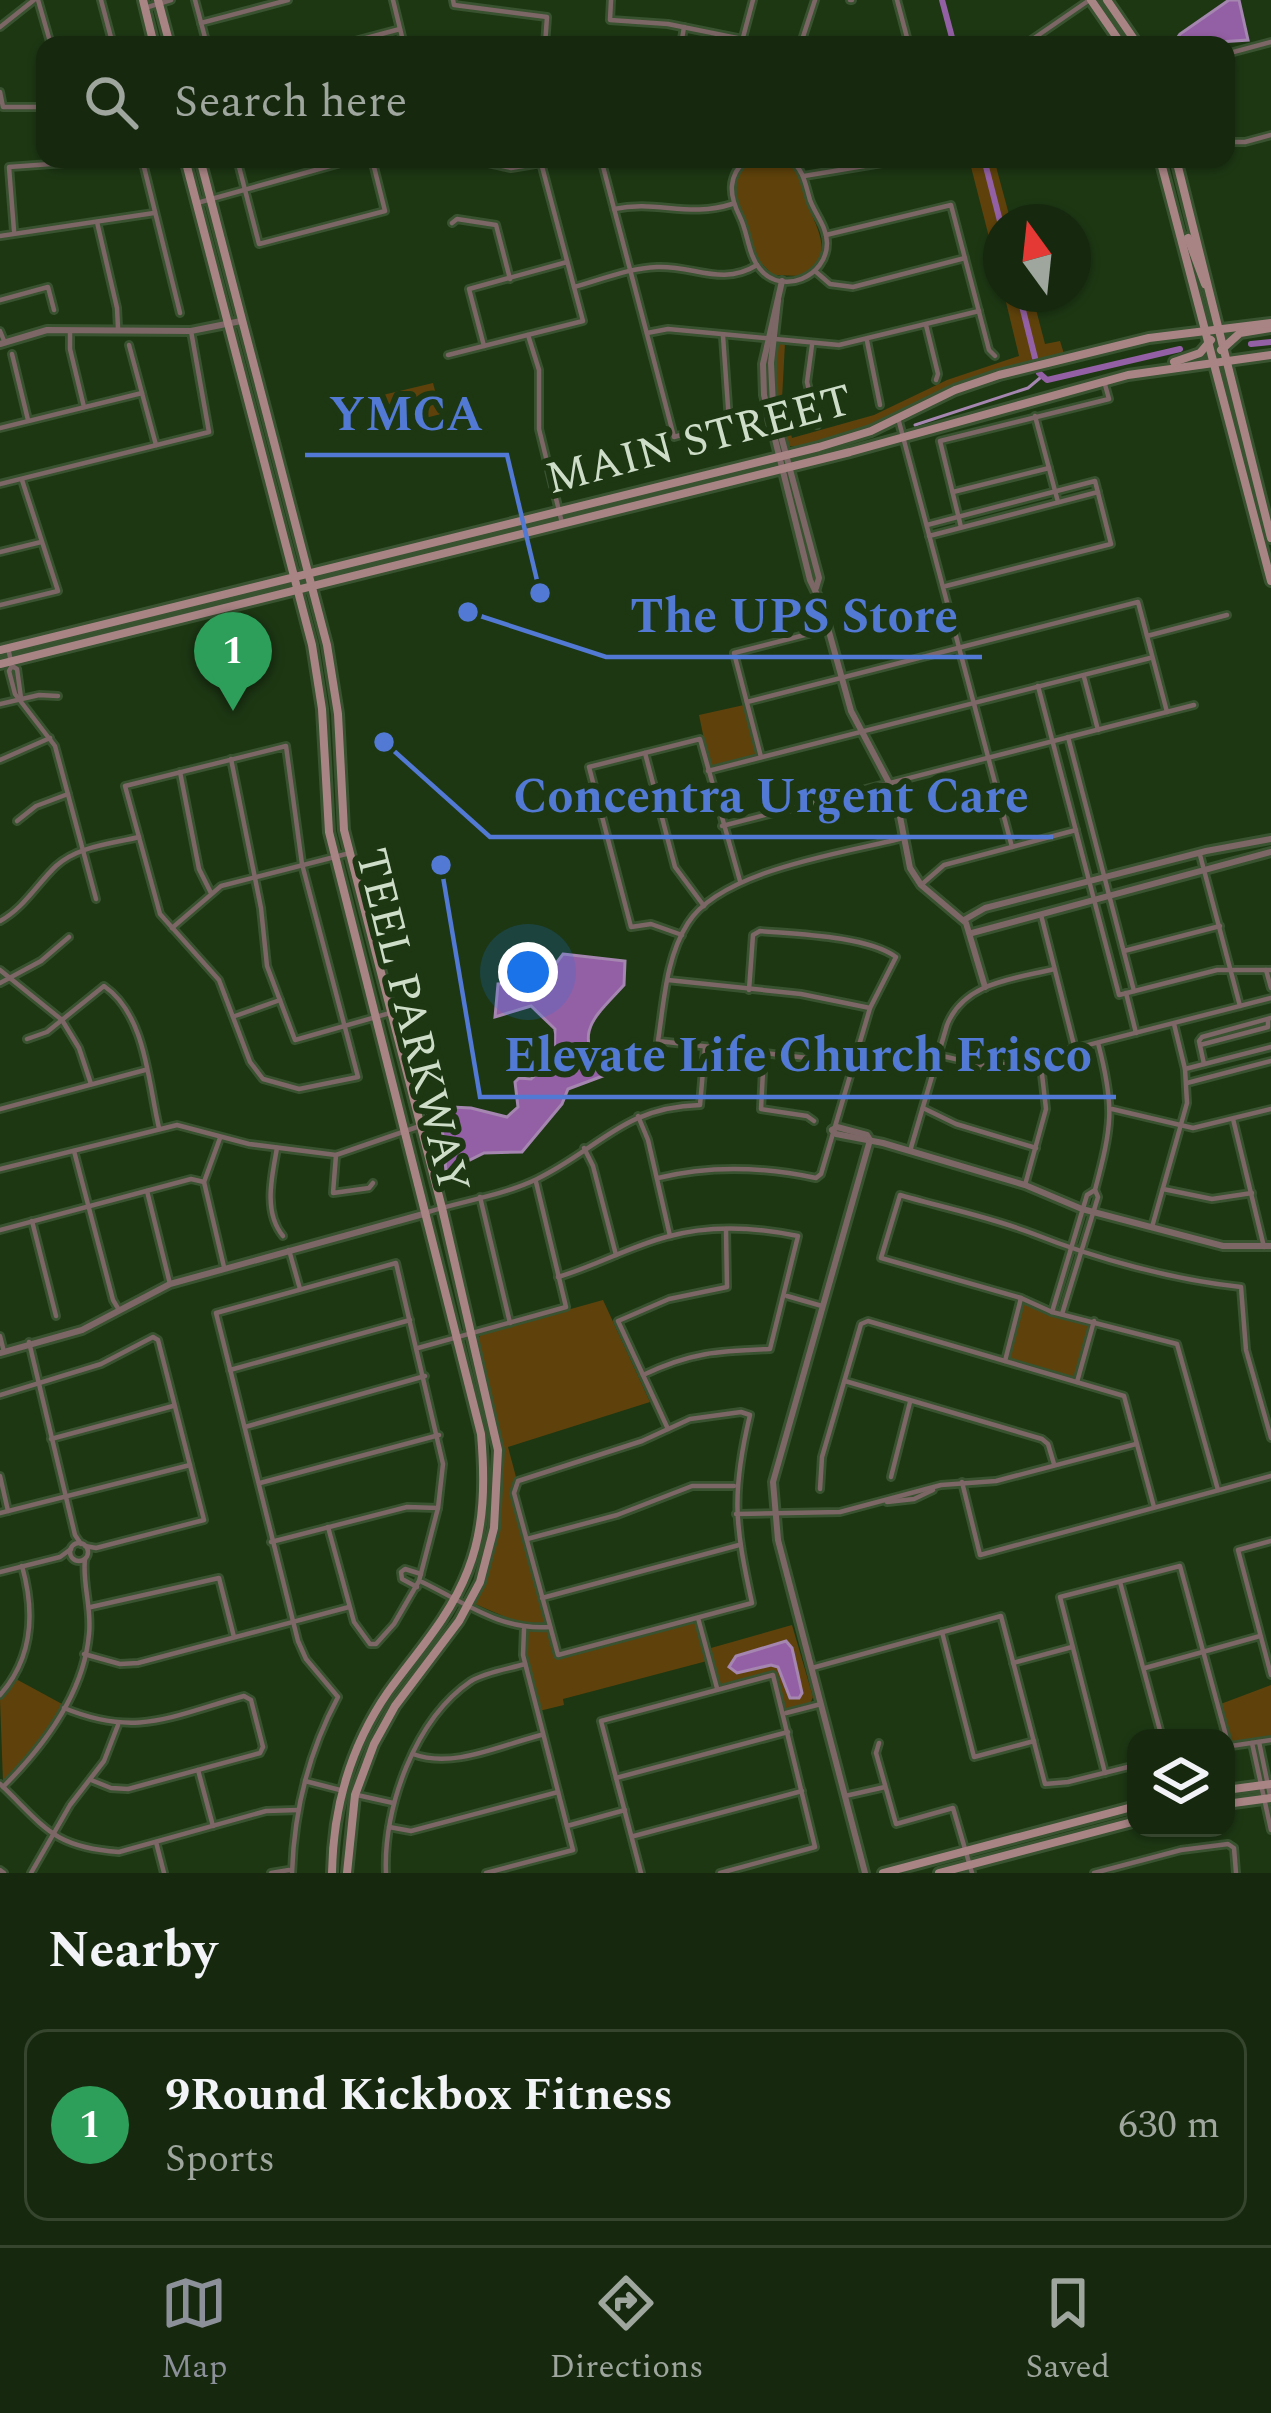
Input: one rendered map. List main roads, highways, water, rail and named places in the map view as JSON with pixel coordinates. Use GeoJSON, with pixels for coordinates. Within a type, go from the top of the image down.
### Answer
{"type":"FeatureCollection","features":[{"type":"Feature","properties":{"kind":"main road"},"geometry":{"type":"LineString","coordinates":[[1090,0],[1116,36]]}},
{"type":"Feature","properties":{"kind":"main road"},"geometry":{"type":"LineString","coordinates":[[1107,0],[1132,36]]}},
{"type":"Feature","properties":{"kind":"main road"},"geometry":{"type":"LineString","coordinates":[[159,2],[168,36]]}},
{"type":"Feature","properties":{"kind":"main road"},"geometry":{"type":"LineString","coordinates":[[144,4],[152,36]]}},
{"type":"Feature","properties":{"kind":"main road","name":"TEEL PARKWAY"},"geometry":{"type":"LineString","coordinates":[[187,168],[318,677],[325,798],[334,857],[481,1434],[480,1524],[468,1569],[426,1645],[370,1720],[342,1791],[333,1834],[332,1873]]}},
{"type":"Feature","properties":{"kind":"main road","name":"TEEL PARKWAY"},"geometry":{"type":"LineString","coordinates":[[202,168],[333,675],[341,809],[350,854],[495,1432],[498,1491],[480,1582],[469,1606],[395,1706],[374,1744],[356,1795],[347,1873]]}},
{"type":"Feature","properties":{"kind":"main road"},"geometry":{"type":"LineString","coordinates":[[1163,168],[1209,290],[1249,448],[1268,539],[1271,581]]}},
{"type":"Feature","properties":{"kind":"main road"},"geometry":{"type":"LineString","coordinates":[[1177,168],[1208,336],[1238,451],[1268,539]]}},
{"type":"Feature","properties":{"kind":"main road"},"geometry":{"type":"LineString","coordinates":[[1215,362],[1223,347],[1240,334],[1271,325]]}},
{"type":"Feature","properties":{"kind":"main road","name":"MAIN STREET"},"geometry":{"type":"LineString","coordinates":[[4,649],[857,436],[955,390],[1123,343],[1271,325]]}},
{"type":"Feature","properties":{"kind":"main road"},"geometry":{"type":"LineString","coordinates":[[1128,375],[1194,356],[1208,336]]}},
{"type":"Feature","properties":{"kind":"main road","name":"MAIN STREET"},"geometry":{"type":"LineString","coordinates":[[0,664],[693,492],[1128,375],[1271,356]]}},
{"type":"Feature","properties":{"kind":"main road"},"geometry":{"type":"LineString","coordinates":[[254,418],[266,416]]}},
{"type":"Feature","properties":{"kind":"main road"},"geometry":{"type":"LineString","coordinates":[[1238,451],[1249,448]]}},
{"type":"Feature","properties":{"kind":"main road"},"geometry":{"type":"LineString","coordinates":[[690,480],[693,492]]}},
{"type":"Feature","properties":{"kind":"main road"},"geometry":{"type":"LineString","coordinates":[[398,552],[401,566]]}},
{"type":"Feature","properties":{"kind":"main road"},"geometry":{"type":"LineString","coordinates":[[191,603],[195,617]]}},
{"type":"Feature","properties":{"kind":"main road"},"geometry":{"type":"LineString","coordinates":[[105,625],[109,638]]}},
{"type":"Feature","properties":{"kind":"main road"},"geometry":{"type":"LineString","coordinates":[[318,677],[333,675]]}},
{"type":"Feature","properties":{"kind":"main road"},"geometry":{"type":"LineString","coordinates":[[325,748],[340,747]]}},
{"type":"Feature","properties":{"kind":"main road"},"geometry":{"type":"LineString","coordinates":[[358,947],[372,943]]}},
{"type":"Feature","properties":{"kind":"main road"},"geometry":{"type":"LineString","coordinates":[[397,1098],[412,1095]]}},
{"type":"Feature","properties":{"kind":"main road"},"geometry":{"type":"LineString","coordinates":[[481,1434],[495,1432]]}},
{"type":"Feature","properties":{"kind":"main road"},"geometry":{"type":"LineString","coordinates":[[1235,1789],[1266,1785]]}},
{"type":"Feature","properties":{"kind":"main road"},"geometry":{"type":"LineString","coordinates":[[1235,1803],[1269,1799]]}},
{"type":"Feature","properties":{"kind":"main road"},"geometry":{"type":"LineString","coordinates":[[883,1873],[1127,1809]]}},
{"type":"Feature","properties":{"kind":"main road"},"geometry":{"type":"LineString","coordinates":[[939,1873],[970,1869],[1127,1824]]}},
{"type":"Feature","properties":{"kind":"waterway"},"geometry":{"type":"LineString","coordinates":[[942,0],[952,36]]}},
{"type":"Feature","properties":{"kind":"waterway"},"geometry":{"type":"LineString","coordinates":[[986,168],[996,204]]}},
{"type":"Feature","properties":{"kind":"waterway"},"geometry":{"type":"LineString","coordinates":[[1024,312],[1035,358]]}},
{"type":"Feature","properties":{"kind":"waterway"},"geometry":{"type":"LineString","coordinates":[[1251,344],[1271,342]]}},
{"type":"Feature","properties":{"kind":"waterway"},"geometry":{"type":"LineString","coordinates":[[1039,373],[1047,380],[1180,349]]}},
{"type":"Feature","properties":{"kind":"waterway"},"geometry":{"type":"LineString","coordinates":[[915,425],[1028,388],[1040,378]]}},
{"type":"Feature","properties":{"kind":"place","name":"YMCA"},"geometry":{"type":"Point","coordinates":[540,593]}},
{"type":"Feature","properties":{"kind":"place","name":"The UPS Store"},"geometry":{"type":"Point","coordinates":[468,612]}},
{"type":"Feature","properties":{"kind":"place","name":"9Round Kickbox Fitness"},"geometry":{"type":"Point","coordinates":[233,711]}},
{"type":"Feature","properties":{"kind":"place","name":"Concentra Urgent Care"},"geometry":{"type":"Point","coordinates":[384,742]}},
{"type":"Feature","properties":{"kind":"place","name":"Elevate Life Church Frisco"},"geometry":{"type":"Point","coordinates":[441,865]}}]}
